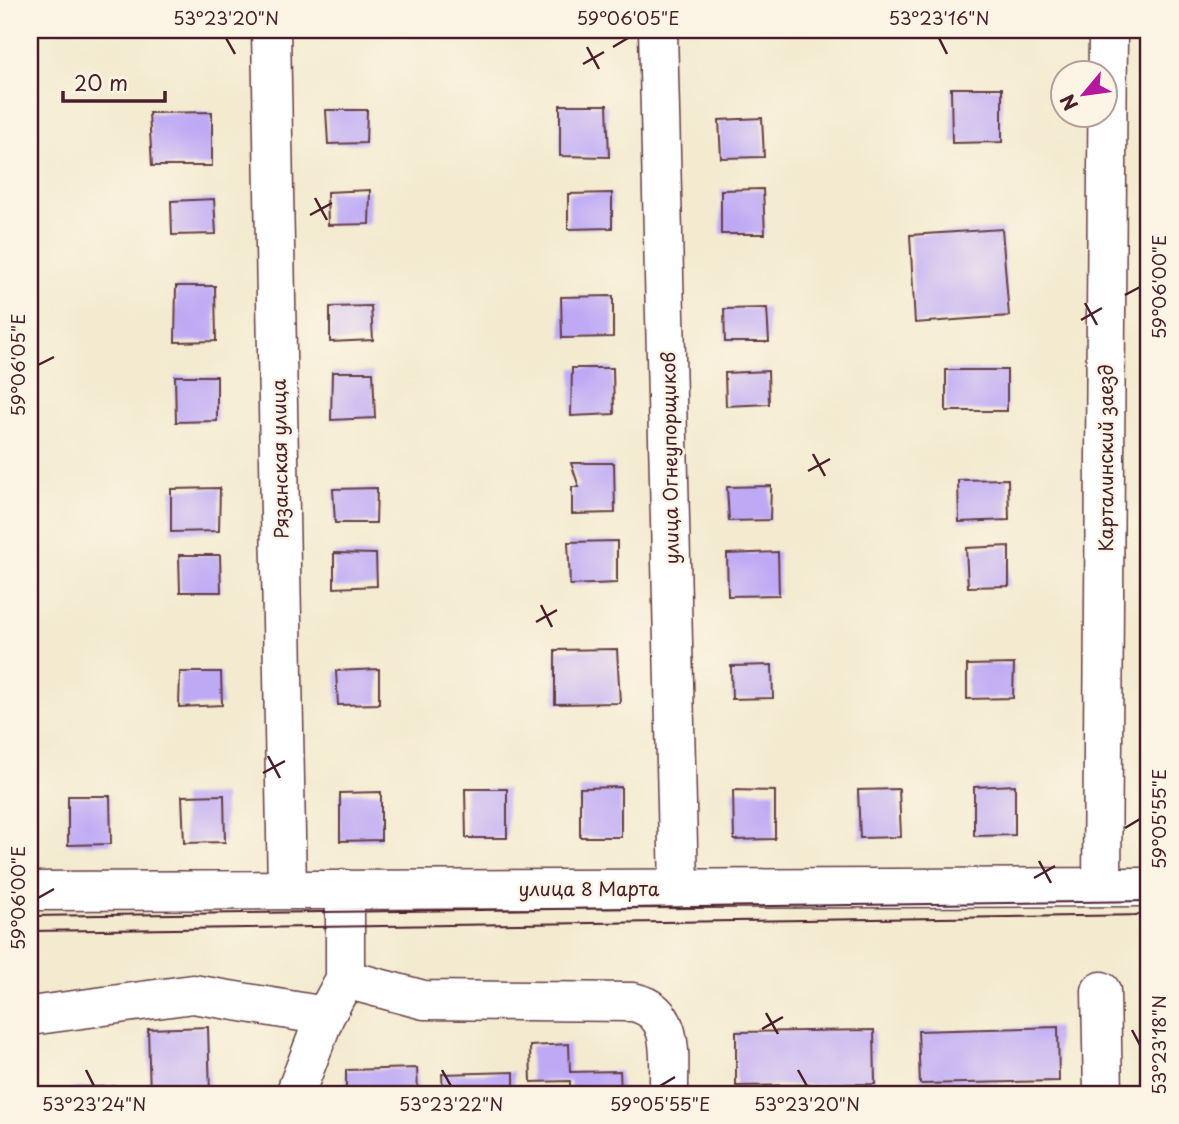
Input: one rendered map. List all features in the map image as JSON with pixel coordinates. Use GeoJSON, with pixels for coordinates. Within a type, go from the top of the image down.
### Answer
{"type":"FeatureCollection","features":[{"type":"Feature","properties":{"kind":"street","name":"Рязанская улица"},"geometry":{"type":"LineString","coordinates":[[271,30],[286,888]]}},
{"type":"Feature","properties":{"kind":"street","name":"улица Огнеупорщиков"},"geometry":{"type":"LineString","coordinates":[[658,30],[679,887]]}},
{"type":"Feature","properties":{"kind":"street","name":"Карталинский заезд"},"geometry":{"type":"LineString","coordinates":[[1102,887],[1108,30]]}},
{"type":"Feature","properties":{"kind":"street","name":"улица 8 Марта"},"geometry":{"type":"LineString","coordinates":[[30,891],[1149,887]]}},
{"type":"Feature","properties":{"kind":"street"},"geometry":{"type":"LineString","coordinates":[[295,1094],[325,1016],[345,979],[345,889]]}},
{"type":"Feature","properties":{"kind":"street"},"geometry":{"type":"LineString","coordinates":[[345,979],[424,1000],[633,1002],[645,1005],[655,1011],[667,1034],[669,1094]]}},
{"type":"Feature","properties":{"kind":"street"},"geometry":{"type":"LineString","coordinates":[[1101,991],[1103,1094]]}},
{"type":"Feature","properties":{"kind":"street"},"geometry":{"type":"LineString","coordinates":[[30,1016],[193,994],[325,1016]]}},
{"type":"Feature","properties":{"kind":"building"},"geometry":{"type":"Polygon","coordinates":[[[951,88],[1002,88],[1002,142],[952,143],[951,88]]]}},
{"type":"Feature","properties":{"kind":"building"},"geometry":{"type":"Polygon","coordinates":[[[560,105],[607,105],[609,157],[560,156],[560,105]]]}},
{"type":"Feature","properties":{"kind":"building"},"geometry":{"type":"Polygon","coordinates":[[[326,110],[367,110],[366,143],[328,144],[326,110]]]}},
{"type":"Feature","properties":{"kind":"building"},"geometry":{"type":"Polygon","coordinates":[[[212,112],[212,166],[152,166],[149,113],[212,112]]]}},
{"type":"Feature","properties":{"kind":"building"},"geometry":{"type":"Polygon","coordinates":[[[762,118],[764,157],[721,158],[719,120],[762,118]]]}},
{"type":"Feature","properties":{"kind":"building"},"geometry":{"type":"Polygon","coordinates":[[[763,189],[765,234],[721,234],[721,190],[763,189]]]}},
{"type":"Feature","properties":{"kind":"building"},"geometry":{"type":"Polygon","coordinates":[[[370,190],[369,224],[328,225],[327,192],[370,190]]]}},
{"type":"Feature","properties":{"kind":"building"},"geometry":{"type":"Polygon","coordinates":[[[612,193],[612,228],[568,229],[568,194],[612,193]]]}},
{"type":"Feature","properties":{"kind":"building"},"geometry":{"type":"Polygon","coordinates":[[[214,199],[216,234],[172,235],[171,201],[214,199]]]}},
{"type":"Feature","properties":{"kind":"building"},"geometry":{"type":"Polygon","coordinates":[[[1002,229],[1009,316],[915,323],[910,235],[1002,229]]]}},
{"type":"Feature","properties":{"kind":"building"},"geometry":{"type":"Polygon","coordinates":[[[176,286],[215,286],[216,341],[175,342],[176,286]]]}},
{"type":"Feature","properties":{"kind":"building"},"geometry":{"type":"Polygon","coordinates":[[[613,296],[613,337],[562,338],[561,297],[613,296]]]}},
{"type":"Feature","properties":{"kind":"building"},"geometry":{"type":"Polygon","coordinates":[[[371,306],[373,340],[330,342],[330,307],[371,306]]]}},
{"type":"Feature","properties":{"kind":"building"},"geometry":{"type":"Polygon","coordinates":[[[767,308],[769,342],[725,342],[724,309],[767,308]]]}},
{"type":"Feature","properties":{"kind":"building"},"geometry":{"type":"Polygon","coordinates":[[[572,368],[613,368],[614,414],[571,416],[572,368]]]}},
{"type":"Feature","properties":{"kind":"building"},"geometry":{"type":"Polygon","coordinates":[[[946,370],[1007,370],[1007,411],[946,411],[946,370]]]}},
{"type":"Feature","properties":{"kind":"building"},"geometry":{"type":"Polygon","coordinates":[[[768,371],[769,404],[726,406],[725,373],[768,371]]]}},
{"type":"Feature","properties":{"kind":"building"},"geometry":{"type":"Polygon","coordinates":[[[332,372],[373,372],[375,418],[331,420],[332,372]]]}},
{"type":"Feature","properties":{"kind":"building"},"geometry":{"type":"Polygon","coordinates":[[[175,376],[217,376],[217,421],[176,422],[175,376]]]}},
{"type":"Feature","properties":{"kind":"building"},"geometry":{"type":"Polygon","coordinates":[[[571,463],[614,463],[615,513],[572,514],[572,487],[579,487],[571,463]]]}},
{"type":"Feature","properties":{"kind":"building"},"geometry":{"type":"Polygon","coordinates":[[[1008,479],[1009,520],[959,522],[958,480],[1008,479]]]}},
{"type":"Feature","properties":{"kind":"building"},"geometry":{"type":"Polygon","coordinates":[[[771,486],[770,520],[729,521],[727,487],[771,486]]]}},
{"type":"Feature","properties":{"kind":"building"},"geometry":{"type":"Polygon","coordinates":[[[220,488],[219,531],[171,532],[171,489],[220,488]]]}},
{"type":"Feature","properties":{"kind":"building"},"geometry":{"type":"Polygon","coordinates":[[[377,488],[376,523],[335,523],[333,489],[377,488]]]}},
{"type":"Feature","properties":{"kind":"building"},"geometry":{"type":"Polygon","coordinates":[[[617,541],[617,583],[570,585],[568,542],[617,541]]]}},
{"type":"Feature","properties":{"kind":"building"},"geometry":{"type":"Polygon","coordinates":[[[1009,546],[1009,586],[968,587],[966,548],[1009,546]]]}},
{"type":"Feature","properties":{"kind":"building"},"geometry":{"type":"Polygon","coordinates":[[[778,552],[779,595],[728,596],[727,554],[778,552]]]}},
{"type":"Feature","properties":{"kind":"building"},"geometry":{"type":"Polygon","coordinates":[[[334,553],[376,554],[377,586],[334,588],[334,553]]]}},
{"type":"Feature","properties":{"kind":"building"},"geometry":{"type":"Polygon","coordinates":[[[179,555],[220,555],[221,592],[180,592],[179,555]]]}},
{"type":"Feature","properties":{"kind":"building"},"geometry":{"type":"Polygon","coordinates":[[[617,649],[620,703],[555,704],[555,650],[617,649]]]}},
{"type":"Feature","properties":{"kind":"building"},"geometry":{"type":"Polygon","coordinates":[[[1014,664],[1013,698],[967,699],[967,665],[1014,664]]]}},
{"type":"Feature","properties":{"kind":"building"},"geometry":{"type":"Polygon","coordinates":[[[772,665],[773,698],[732,699],[731,666],[772,665]]]}},
{"type":"Feature","properties":{"kind":"building"},"geometry":{"type":"Polygon","coordinates":[[[379,669],[379,704],[338,705],[336,671],[379,669]]]}},
{"type":"Feature","properties":{"kind":"building"},"geometry":{"type":"Polygon","coordinates":[[[180,672],[221,672],[222,705],[179,707],[180,672]]]}},
{"type":"Feature","properties":{"kind":"building"},"geometry":{"type":"Polygon","coordinates":[[[1015,785],[1015,835],[974,836],[974,787],[1015,785]]]}},
{"type":"Feature","properties":{"kind":"building"},"geometry":{"type":"Polygon","coordinates":[[[621,787],[621,837],[580,837],[580,788],[621,787]]]}},
{"type":"Feature","properties":{"kind":"building"},"geometry":{"type":"Polygon","coordinates":[[[465,789],[507,789],[507,838],[466,838],[465,789]]]}},
{"type":"Feature","properties":{"kind":"building"},"geometry":{"type":"Polygon","coordinates":[[[899,789],[901,837],[860,838],[858,790],[899,789]]]}},
{"type":"Feature","properties":{"kind":"building"},"geometry":{"type":"Polygon","coordinates":[[[733,790],[775,791],[775,839],[734,840],[733,790]]]}},
{"type":"Feature","properties":{"kind":"building"},"geometry":{"type":"Polygon","coordinates":[[[381,792],[381,840],[340,841],[340,793],[381,792]]]}},
{"type":"Feature","properties":{"kind":"building"},"geometry":{"type":"Polygon","coordinates":[[[224,795],[225,842],[184,843],[182,796],[224,795]]]}},
{"type":"Feature","properties":{"kind":"building"},"geometry":{"type":"Polygon","coordinates":[[[68,796],[110,796],[111,844],[68,845],[68,796]]]}},
{"type":"Feature","properties":{"kind":"building"},"geometry":{"type":"Polygon","coordinates":[[[208,1027],[210,1094],[150,1094],[148,1029],[208,1027]]]}},
{"type":"Feature","properties":{"kind":"building"},"geometry":{"type":"Polygon","coordinates":[[[1058,1027],[1059,1081],[920,1084],[918,1031],[1058,1027]]]}},
{"type":"Feature","properties":{"kind":"building"},"geometry":{"type":"Polygon","coordinates":[[[874,1030],[875,1084],[736,1086],[736,1032],[874,1030]]]}},
{"type":"Feature","properties":{"kind":"building"},"geometry":{"type":"Polygon","coordinates":[[[569,1044],[570,1072],[620,1071],[621,1094],[570,1094],[570,1081],[531,1082],[530,1046],[569,1044]]]}},
{"type":"Feature","properties":{"kind":"building"},"geometry":{"type":"Polygon","coordinates":[[[417,1068],[418,1094],[346,1094],[346,1070],[417,1068]]]}},
{"type":"Feature","properties":{"kind":"building"},"geometry":{"type":"Polygon","coordinates":[[[514,1072],[514,1094],[443,1094],[442,1074],[514,1072]]]}},
{"type":"Feature","properties":{"kind":"building"},"geometry":{"type":"Polygon","coordinates":[[[124,1086],[124,1094],[72,1094],[71,1088],[124,1086]]]}},
{"type":"Feature","properties":{"kind":"tram line"},"geometry":{"type":"LineString","coordinates":[[30,916],[1149,901]]}},
{"type":"Feature","properties":{"kind":"tram line"},"geometry":{"type":"LineString","coordinates":[[30,931],[1149,915]]}}]}
